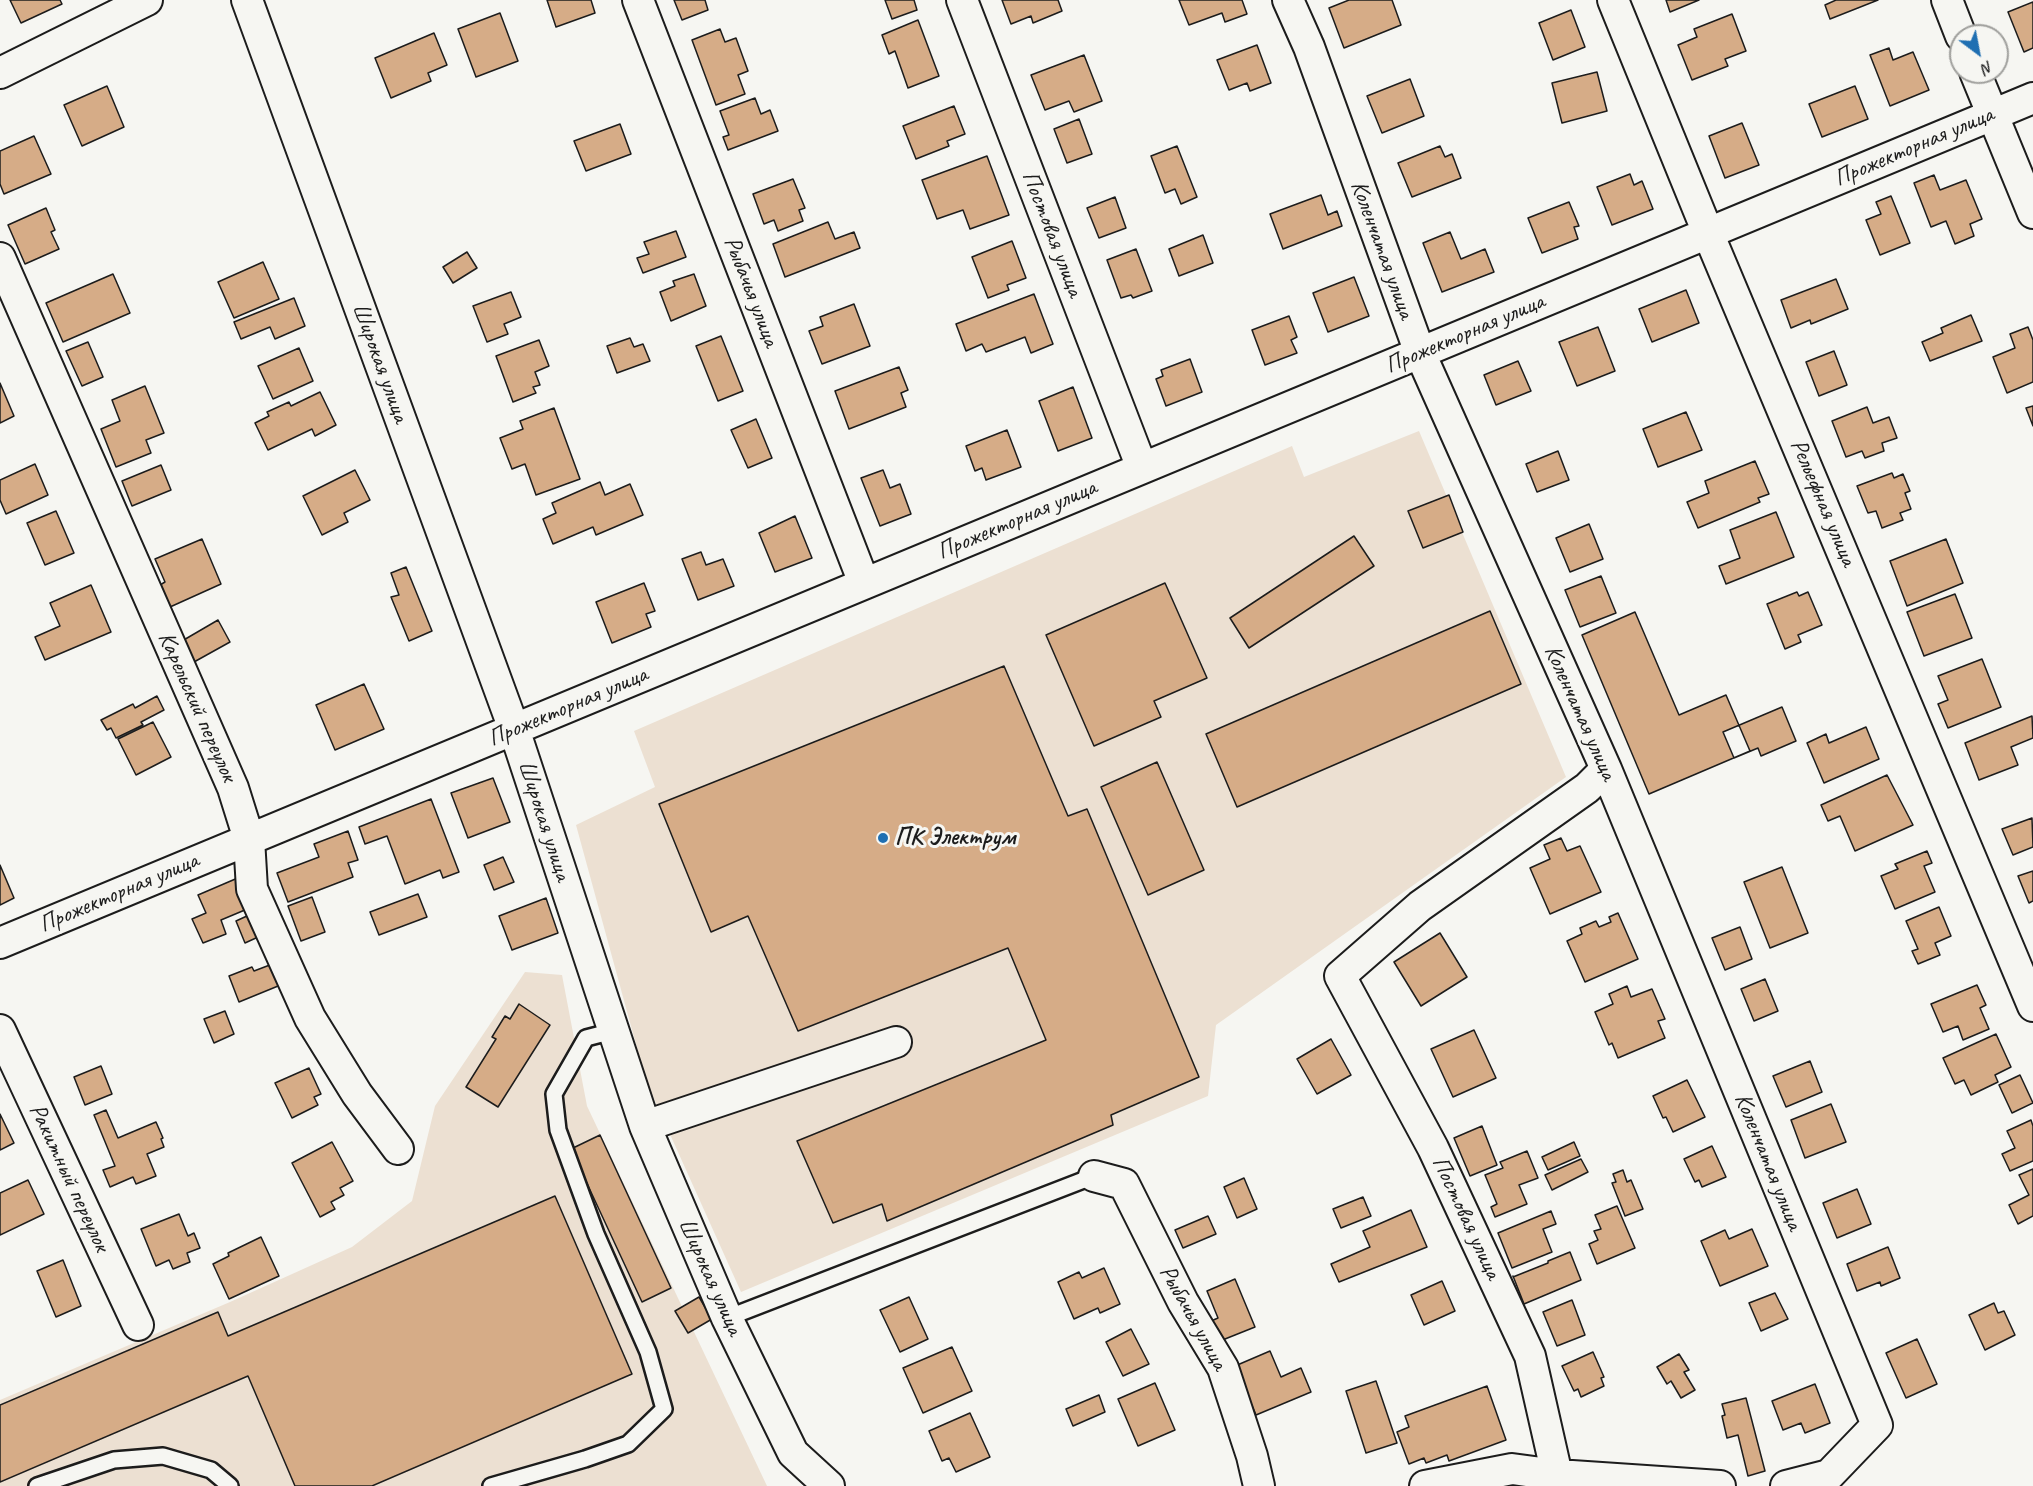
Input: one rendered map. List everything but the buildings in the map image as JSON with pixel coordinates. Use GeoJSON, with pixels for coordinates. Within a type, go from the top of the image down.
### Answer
{"type":"FeatureCollection","features":[{"type":"Feature","properties":{"kind":"street"},"geometry":{"type":"LineString","coordinates":[[0,73],[147,0]]}},
{"type":"Feature","properties":{"kind":"street","name":"Широкая улица"},"geometry":{"type":"LineString","coordinates":[[247,0],[514,729],[645,1126],[727,1318],[793,1453],[829,1486]]}},
{"type":"Feature","properties":{"kind":"street","name":"Рыбачья улица"},"geometry":{"type":"LineString","coordinates":[[638,0],[864,583]]}},
{"type":"Feature","properties":{"kind":"street","name":"Постовая улица"},"geometry":{"type":"LineString","coordinates":[[962,0],[1142,468]]}},
{"type":"Feature","properties":{"kind":"street","name":"Коленчатая улица"},"geometry":{"type":"LineString","coordinates":[[1288,0],[1309,47],[1420,352],[1606,769],[1877,1425],[1829,1475],[1786,1486]]}},
{"type":"Feature","properties":{"kind":"street","name":"Рельефная улица"},"geometry":{"type":"LineString","coordinates":[[1613,0],[1708,233],[2033,1006]]}},
{"type":"Feature","properties":{"kind":"street"},"geometry":{"type":"LineString","coordinates":[[1947,0],[1956,24]]}},
{"type":"Feature","properties":{"kind":"street"},"geometry":{"type":"LineString","coordinates":[[1980,84],[2033,213]]}},
{"type":"Feature","properties":{"kind":"street","name":"Прожекторная улица"},"geometry":{"type":"LineString","coordinates":[[0,943],[2033,98]]}},
{"type":"Feature","properties":{"kind":"street","name":"Карельский переулок"},"geometry":{"type":"LineString","coordinates":[[0,258],[233,788],[249,839],[252,888],[310,1018],[357,1094],[398,1149]]}},
{"type":"Feature","properties":{"kind":"street","name":"Постовая улица"},"geometry":{"type":"LineString","coordinates":[[1557,1475],[1530,1356],[1433,1148],[1340,976],[1420,906],[1587,788],[1606,769]]}},
{"type":"Feature","properties":{"kind":"street","name":"Ракитный переулок"},"geometry":{"type":"LineString","coordinates":[[0,1030],[138,1325]]}},
{"type":"Feature","properties":{"kind":"street"},"geometry":{"type":"LineString","coordinates":[[645,1126],[896,1042]]}},
{"type":"Feature","properties":{"kind":"street","name":"Рыбачья улица"},"geometry":{"type":"LineString","coordinates":[[1094,1176],[1124,1184],[1183,1302],[1223,1368],[1252,1456],[1259,1486]]}},
{"type":"Feature","properties":{"kind":"street"},"geometry":{"type":"LineString","coordinates":[[1425,1486],[1512,1469],[1557,1475],[1720,1486]]}},
{"type":"Feature","properties":{"kind":"lane"},"geometry":{"type":"LineString","coordinates":[[491,1486],[628,1444],[664,1409],[648,1352],[596,1234],[576,1183],[557,1121],[554,1094],[586,1038],[613,1030]]}},
{"type":"Feature","properties":{"kind":"lane"},"geometry":{"type":"LineString","coordinates":[[727,1318],[1094,1176]]}},
{"type":"Feature","properties":{"kind":"lane"},"geometry":{"type":"LineString","coordinates":[[37,1486],[114,1460],[163,1456],[211,1470],[230,1486]]}},
{"type":"Feature","properties":{"kind":"shaded area"},"geometry":{"type":"Polygon","coordinates":[[[1419,431],[1566,777],[1216,1025],[1208,1096],[741,1292],[646,1081],[576,825],[655,787],[634,731],[1292,446],[1304,477],[1419,431]]]}},
{"type":"Feature","properties":{"kind":"shaded area"},"geometry":{"type":"Polygon","coordinates":[[[525,972],[562,975],[587,1106],[767,1486],[0,1486],[0,1400],[230,1302],[352,1247],[412,1201],[435,1106],[525,972]]]}},
{"type":"Feature","properties":{"kind":"place","name":"ПК Электрум"},"geometry":{"type":"Point","coordinates":[883,838]}}]}
